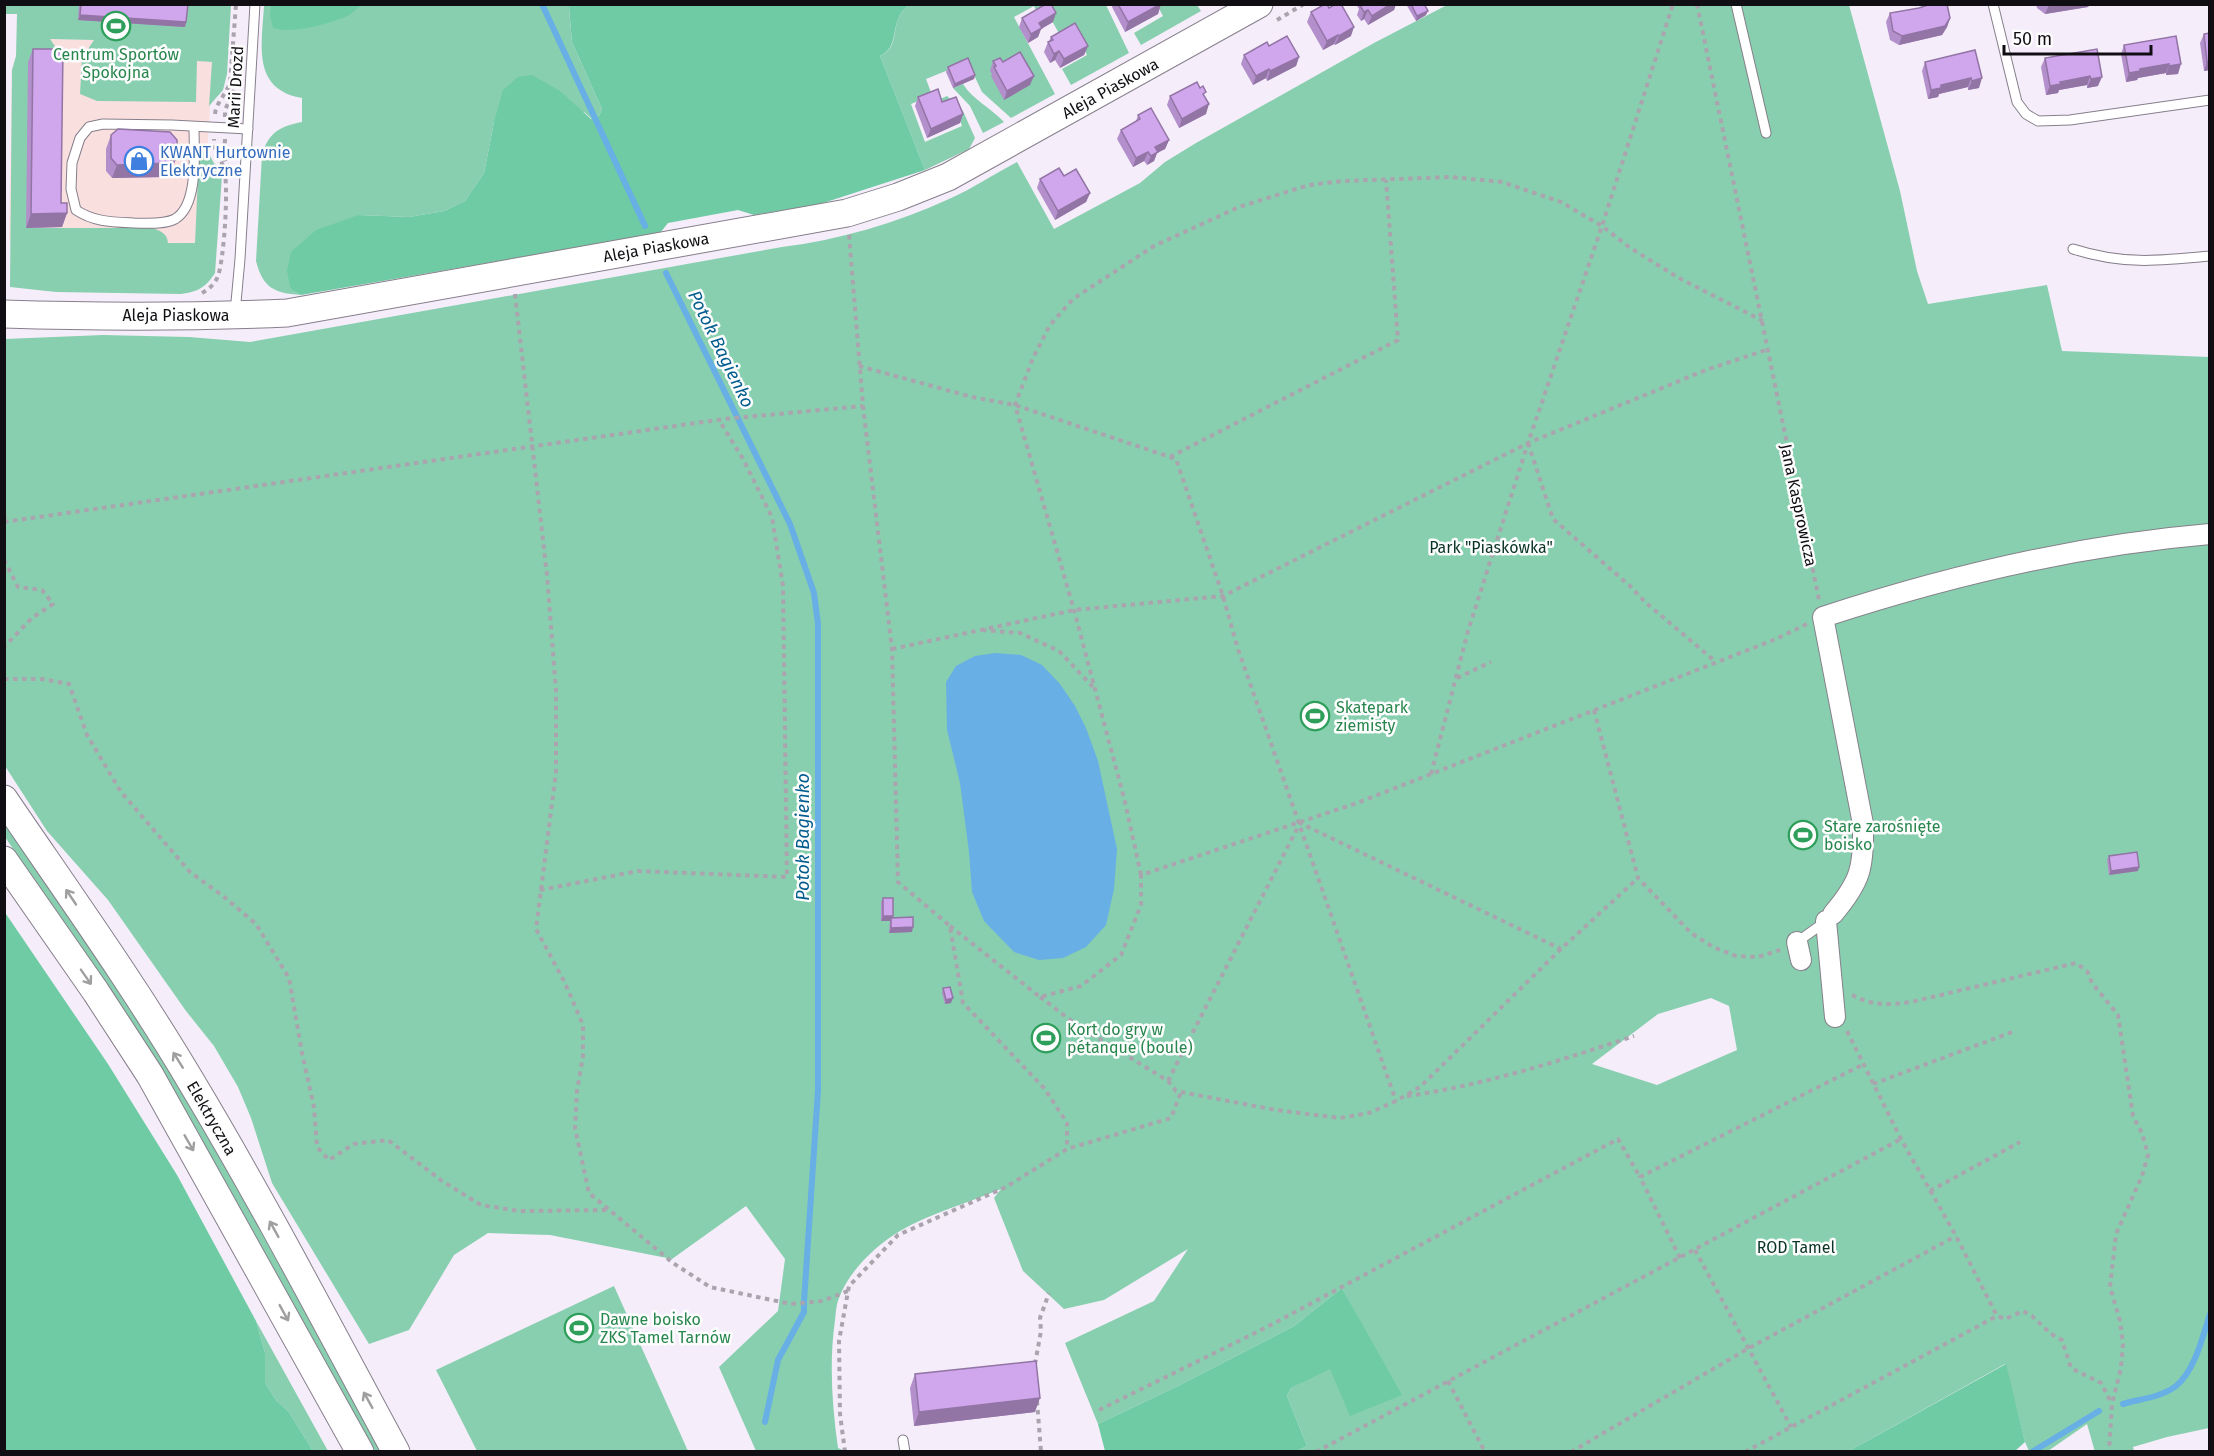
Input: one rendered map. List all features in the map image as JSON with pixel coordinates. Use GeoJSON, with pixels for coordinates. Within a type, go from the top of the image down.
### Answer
{"type":"FeatureCollection","features":[{"type":"Feature","properties":{"kind":"main road","name":"Aleja Piaskowa"},"geometry":{"type":"LineString","coordinates":[[4,314],[71,316],[287,313],[847,213],[898,197],[948,177],[1259,4]]}},
{"type":"Feature","properties":{"kind":"main road","name":"Elektryczna"},"geometry":{"type":"LineString","coordinates":[[4,799],[151,1016],[191,1081],[232,1151],[396,1452]]}},
{"type":"Feature","properties":{"kind":"main road","name":"Elektryczna"},"geometry":{"type":"LineString","coordinates":[[4,860],[96,992],[150,1075],[360,1452]]}},
{"type":"Feature","properties":{"kind":"street"},"geometry":{"type":"LineString","coordinates":[[1839,1020],[1830,918],[1848,897],[1861,874],[1864,849],[1863,824],[1823,617],[1865,603],[2037,558],[2210,534]]}},
{"type":"Feature","properties":{"kind":"lane","name":"Marii Drozd"},"geometry":{"type":"LineString","coordinates":[[234,315],[240,259],[255,4]]}},
{"type":"Feature","properties":{"kind":"lane"},"geometry":{"type":"LineString","coordinates":[[1736,4],[1766,133]]}},
{"type":"Feature","properties":{"kind":"lane"},"geometry":{"type":"LineString","coordinates":[[1994,4],[2017,102],[2026,114],[2038,121],[2070,120],[2210,100]]}},
{"type":"Feature","properties":{"kind":"lane"},"geometry":{"type":"LineString","coordinates":[[194,127],[192,193],[186,207],[176,219],[161,223],[105,222],[87,218],[76,210],[71,189],[72,163],[80,138],[89,127],[104,124],[194,127],[214,128],[248,129]]}},
{"type":"Feature","properties":{"kind":"lane"},"geometry":{"type":"LineString","coordinates":[[2073,249],[2127,261],[2155,262],[2210,256]]}},
{"type":"Feature","properties":{"kind":"lane"},"geometry":{"type":"LineString","coordinates":[[1799,951],[1830,918]]}},
{"type":"Feature","properties":{"kind":"lane"},"geometry":{"type":"LineString","coordinates":[[903,1440],[905,1452]]}},
{"type":"Feature","properties":{"kind":"path"},"geometry":{"type":"LineString","coordinates":[[200,294],[210,288],[217,279],[221,259],[226,185],[224,170],[214,149],[214,128],[216,107],[226,95],[230,83],[236,4]]}},
{"type":"Feature","properties":{"kind":"path"},"geometry":{"type":"LineString","coordinates":[[1431,774],[1468,632],[1673,4]]}},
{"type":"Feature","properties":{"kind":"path","name":"Jana Kasprowicza"},"geometry":{"type":"LineString","coordinates":[[1697,4],[1823,617]]}},
{"type":"Feature","properties":{"kind":"path"},"geometry":{"type":"LineString","coordinates":[[224,157],[232,188],[228,259]]}},
{"type":"Feature","properties":{"kind":"path"},"geometry":{"type":"LineString","coordinates":[[1040,997],[1081,986],[1121,955],[1141,905],[1141,875],[1125,802],[1074,610],[1015,405],[1033,358],[1046,334],[1073,299],[1154,246],[1239,207],[1309,185],[1342,181],[1451,177],[1502,182],[1561,202],[1602,226],[1629,247],[1677,277],[1763,322]]}},
{"type":"Feature","properties":{"kind":"path"},"geometry":{"type":"LineString","coordinates":[[1170,457],[1398,340],[1386,180]]}},
{"type":"Feature","properties":{"kind":"path"},"geometry":{"type":"LineString","coordinates":[[847,213],[863,406],[892,649],[898,882],[950,926],[1077,1026],[1168,1081],[1176,1091],[1276,1110],[1340,1119],[1370,1113],[1420,1087],[1561,949],[1638,878]]}},
{"type":"Feature","properties":{"kind":"path"},"geometry":{"type":"LineString","coordinates":[[514,288],[534,447],[556,691],[556,772],[536,929],[565,983],[583,1025],[583,1056],[577,1091],[575,1128],[589,1192],[673,1263],[710,1287],[791,1304],[822,1301],[848,1291]]}},
{"type":"Feature","properties":{"kind":"path"},"geometry":{"type":"LineString","coordinates":[[200,301],[208,296]]}},
{"type":"Feature","properties":{"kind":"path"},"geometry":{"type":"LineString","coordinates":[[892,649],[1074,610],[1222,596],[1528,443],[1706,370],[1769,349]]}},
{"type":"Feature","properties":{"kind":"path"},"geometry":{"type":"LineString","coordinates":[[859,366],[972,397],[1015,405],[1176,459],[1237,646],[1396,1101]]}},
{"type":"Feature","properties":{"kind":"path"},"geometry":{"type":"LineString","coordinates":[[4,513],[5,522],[724,419],[863,406]]}},
{"type":"Feature","properties":{"kind":"path"},"geometry":{"type":"LineString","coordinates":[[540,890],[638,871],[787,877],[783,586],[772,517],[743,459],[719,420]]}},
{"type":"Feature","properties":{"kind":"path"},"geometry":{"type":"LineString","coordinates":[[1528,443],[1553,519],[1630,586],[1652,609],[1716,662]]}},
{"type":"Feature","properties":{"kind":"path"},"geometry":{"type":"LineString","coordinates":[[4,560],[18,587],[42,590],[53,604],[32,618],[4,647]]}},
{"type":"Feature","properties":{"kind":"path"},"geometry":{"type":"LineString","coordinates":[[1141,875],[1300,823],[1431,774],[1776,639],[1823,617]]}},
{"type":"Feature","properties":{"kind":"path"},"geometry":{"type":"LineString","coordinates":[[975,630],[1020,633],[1059,651],[1093,688]]}},
{"type":"Feature","properties":{"kind":"path"},"geometry":{"type":"LineString","coordinates":[[1456,678],[1491,662]]}},
{"type":"Feature","properties":{"kind":"path"},"geometry":{"type":"LineString","coordinates":[[4,679],[42,679],[69,684],[87,735],[121,792],[190,872],[256,924],[289,978],[314,1107],[317,1147],[329,1160],[354,1144],[388,1140],[442,1181],[481,1205],[519,1211],[610,1210]]}},
{"type":"Feature","properties":{"kind":"path"},"geometry":{"type":"LineString","coordinates":[[1594,710],[1638,878],[1691,933],[1713,947],[1736,956],[1758,957],[1799,951]]}},
{"type":"Feature","properties":{"kind":"path"},"geometry":{"type":"LineString","coordinates":[[1300,823],[1561,949]]}},
{"type":"Feature","properties":{"kind":"path"},"geometry":{"type":"LineString","coordinates":[[1168,1081],[1300,823]]}},
{"type":"Feature","properties":{"kind":"path"},"geometry":{"type":"LineString","coordinates":[[950,926],[963,1003],[1044,1088],[1067,1123],[1067,1149]]}},
{"type":"Feature","properties":{"kind":"path"},"geometry":{"type":"LineString","coordinates":[[1847,991],[1869,1003],[1888,1005],[1911,1002],[2076,963],[2087,971],[2092,983],[2118,1015],[2133,1116],[2142,1133],[2148,1155],[2142,1176],[2116,1234],[2110,1287],[2120,1321],[2123,1344],[2121,1368],[2112,1404],[2109,1452]]}},
{"type":"Feature","properties":{"kind":"path"},"geometry":{"type":"LineString","coordinates":[[1839,1020],[1997,1316],[2005,1319],[2023,1311],[2032,1316],[2051,1334],[2062,1340],[2065,1356],[2071,1368],[2101,1383],[2112,1404]]}},
{"type":"Feature","properties":{"kind":"path"},"geometry":{"type":"LineString","coordinates":[[1874,1084],[2015,1031]]}},
{"type":"Feature","properties":{"kind":"path"},"geometry":{"type":"LineString","coordinates":[[1403,1097],[1461,1087],[1550,1064],[1634,1036]]}},
{"type":"Feature","properties":{"kind":"path"},"geometry":{"type":"LineString","coordinates":[[1640,1177],[1864,1064]]}},
{"type":"Feature","properties":{"kind":"path"},"geometry":{"type":"LineString","coordinates":[[844,1452],[840,1414],[839,1341],[849,1286],[898,1235],[1006,1187],[1067,1149],[1171,1118],[1181,1092]]}},
{"type":"Feature","properties":{"kind":"path"},"geometry":{"type":"LineString","coordinates":[[1099,1410],[1268,1327],[1618,1139],[1640,1177],[1680,1258]]}},
{"type":"Feature","properties":{"kind":"path"},"geometry":{"type":"LineString","coordinates":[[1316,1452],[1901,1139]]}},
{"type":"Feature","properties":{"kind":"path"},"geometry":{"type":"LineString","coordinates":[[1930,1191],[2020,1142]]}},
{"type":"Feature","properties":{"kind":"path"},"geometry":{"type":"LineString","coordinates":[[1571,1452],[1749,1348],[1956,1236]]}},
{"type":"Feature","properties":{"kind":"path"},"geometry":{"type":"LineString","coordinates":[[1695,1250],[1791,1427]]}},
{"type":"Feature","properties":{"kind":"path"},"geometry":{"type":"LineString","coordinates":[[1034,1369],[1041,1337],[1040,1318],[1049,1293]]}},
{"type":"Feature","properties":{"kind":"path"},"geometry":{"type":"LineString","coordinates":[[1745,1452],[1997,1316]]}},
{"type":"Feature","properties":{"kind":"path"},"geometry":{"type":"LineString","coordinates":[[1448,1381],[1485,1452]]}},
{"type":"Feature","properties":{"kind":"path"},"geometry":{"type":"LineString","coordinates":[[1037,1398],[1041,1452]]}},
{"type":"Feature","properties":{"kind":"shaded area"},"geometry":{"type":"Polygon","coordinates":[[[49,39],[214,41],[202,243],[9,241],[12,70],[49,39]]]}},
{"type":"Feature","properties":{"kind":"green space"},"geometry":{"type":"Polygon","coordinates":[[[271,4],[362,5],[349,15],[321,25],[281,30],[273,28],[270,15],[271,4]]]}},
{"type":"Feature","properties":{"kind":"green space"},"geometry":{"type":"Polygon","coordinates":[[[909,4],[1106,5],[1129,53],[1071,85],[1062,69],[1087,55],[1074,30],[1061,37],[1047,12],[1039,16],[1034,6],[1014,17],[1055,94],[1011,118],[982,92],[968,62],[926,79],[932,95],[911,104],[925,142],[962,126],[954,104],[941,108],[938,100],[947,96],[963,111],[975,138],[969,149],[925,170],[880,56],[890,49],[899,17],[909,4]]]}},
{"type":"Feature","properties":{"kind":"green space"},"geometry":{"type":"Polygon","coordinates":[[[4,5],[231,5],[227,74],[223,90],[209,106],[212,62],[197,61],[196,102],[97,101],[80,94],[82,58],[94,40],[50,39],[57,49],[58,63],[26,228],[152,228],[163,233],[168,243],[195,243],[199,154],[209,149],[210,156],[222,176],[215,273],[201,288],[181,294],[56,292],[10,287],[12,70],[16,56],[17,14],[5,14],[4,5]]]}},
{"type":"Feature","properties":{"kind":"green space"},"geometry":{"type":"Polygon","coordinates":[[[264,5],[572,5],[569,8],[572,42],[602,109],[599,116],[592,119],[584,112],[494,122],[484,173],[465,201],[444,211],[409,217],[359,215],[293,291],[301,295],[284,293],[266,283],[256,261],[262,155],[271,136],[281,128],[302,122],[302,98],[286,93],[274,85],[267,75],[262,49],[264,5]]]}},
{"type":"Feature","properties":{"kind":"green space"},"geometry":{"type":"Polygon","coordinates":[[[572,5],[908,5],[899,17],[892,44],[880,56],[925,170],[820,204],[754,215],[738,210],[668,223],[660,233],[301,295],[293,291],[287,271],[291,252],[316,230],[359,215],[409,217],[444,211],[465,201],[484,173],[503,90],[518,77],[532,75],[560,91],[591,119],[599,116],[602,109],[572,42],[569,7],[572,5]]]}},
{"type":"Feature","properties":{"kind":"green space"},"geometry":{"type":"Polygon","coordinates":[[[1157,5],[1197,5],[1201,11],[1141,45],[1134,33],[1163,16],[1157,5]]]}},
{"type":"Feature","properties":{"kind":"green space","name":"Park \"Piaskówka\""},"geometry":{"type":"Polygon","coordinates":[[[1447,5],[1849,5],[1900,191],[1917,271],[1928,304],[2047,285],[2062,351],[2209,357],[2209,1428],[2133,1447],[2134,1451],[2095,1452],[2087,1424],[2048,1451],[2029,1451],[2005,1364],[1849,1451],[1297,1451],[1307,1446],[1287,1396],[1291,1388],[1373,1345],[1342,1288],[1294,1326],[1098,1424],[1065,1343],[1154,1301],[1188,1249],[1104,1300],[1064,1309],[1023,1271],[994,1198],[1001,1189],[937,1213],[900,1231],[872,1252],[843,1288],[837,1303],[832,1368],[838,1448],[845,1451],[756,1451],[719,1367],[778,1311],[785,1259],[746,1206],[672,1259],[550,1235],[488,1233],[454,1255],[409,1330],[369,1344],[272,1183],[251,1118],[238,1087],[214,1046],[186,1011],[108,900],[47,831],[5,766],[5,339],[103,335],[189,337],[250,342],[846,235],[929,208],[966,191],[1017,162],[1054,229],[1140,183],[1165,162],[1196,143],[1374,43],[1447,5]],[[1711,998],[1658,1014],[1592,1064],[1657,1085],[1737,1050],[1729,1006],[1711,998]]]}},
{"type":"Feature","properties":{"kind":"green space"},"geometry":{"type":"Polygon","coordinates":[[[963,84],[972,95],[1004,122],[983,133],[970,106],[953,88],[963,84]]]}},
{"type":"Feature","properties":{"kind":"green space"},"geometry":{"type":"Polygon","coordinates":[[[4,819],[92,946],[215,1143],[384,1451],[373,1451],[96,971],[5,837],[4,819]]]}},
{"type":"Feature","properties":{"kind":"green space"},"geometry":{"type":"Polygon","coordinates":[[[4,911],[108,1064],[177,1175],[256,1321],[265,1353],[265,1383],[276,1400],[289,1412],[313,1451],[5,1451],[4,911]]]}},
{"type":"Feature","properties":{"kind":"green space","name":"Dawne boisko ZKS Tamel Tarnów"},"geometry":{"type":"Polygon","coordinates":[[[614,1286],[688,1451],[477,1451],[436,1370],[614,1286]]]}},
{"type":"Feature","properties":{"kind":"green space"},"geometry":{"type":"Polygon","coordinates":[[[1342,1288],[1402,1395],[1350,1416],[1330,1369],[1291,1388],[1287,1396],[1307,1446],[1297,1451],[1105,1451],[1098,1424],[1294,1326],[1342,1288]]]}},
{"type":"Feature","properties":{"kind":"green space"},"geometry":{"type":"Polygon","coordinates":[[[256,1321],[328,1451],[313,1451],[289,1412],[276,1400],[265,1383],[265,1353],[256,1321]]]}},
{"type":"Feature","properties":{"kind":"green space"},"geometry":{"type":"Polygon","coordinates":[[[2006,1364],[2025,1442],[2015,1451],[1849,1451],[2006,1364]]]}},
{"type":"Feature","properties":{"kind":"water"},"geometry":{"type":"Polygon","coordinates":[[[995,653],[1021,655],[1042,665],[1060,684],[1075,706],[1098,761],[1117,849],[1114,889],[1106,925],[1086,947],[1063,958],[1039,960],[1014,952],[984,921],[972,892],[960,783],[947,730],[946,682],[956,666],[975,656],[995,653]]]}},
{"type":"Feature","properties":{"kind":"building"},"geometry":{"type":"Polygon","coordinates":[[[81,4],[188,4],[186,22],[80,15],[81,4]]]}},
{"type":"Feature","properties":{"kind":"building"},"geometry":{"type":"Polygon","coordinates":[[[1046,4],[1051,4],[1056,13],[1039,23],[1042,28],[1031,34],[1022,18],[1046,4]]]}},
{"type":"Feature","properties":{"kind":"building"},"geometry":{"type":"Polygon","coordinates":[[[1118,4],[1161,4],[1128,22],[1118,4]]]}},
{"type":"Feature","properties":{"kind":"building"},"geometry":{"type":"Polygon","coordinates":[[[1325,4],[1329,8],[1341,4],[1354,27],[1327,41],[1311,12],[1325,4]]]}},
{"type":"Feature","properties":{"kind":"building"},"geometry":{"type":"Polygon","coordinates":[[[1391,4],[1372,16],[1368,10],[1364,12],[1360,5],[1391,4]]]}},
{"type":"Feature","properties":{"kind":"building"},"geometry":{"type":"Polygon","coordinates":[[[1411,4],[1424,4],[1428,11],[1417,16],[1411,4]]]}},
{"type":"Feature","properties":{"kind":"building"},"geometry":{"type":"Polygon","coordinates":[[[1931,4],[1947,4],[1950,18],[1945,26],[1902,36],[1893,31],[1890,13],[1931,4]]]}},
{"type":"Feature","properties":{"kind":"building"},"geometry":{"type":"Polygon","coordinates":[[[1075,23],[1088,46],[1064,59],[1059,51],[1054,54],[1048,42],[1053,40],[1051,37],[1075,23]]]}},
{"type":"Feature","properties":{"kind":"building"},"geometry":{"type":"Polygon","coordinates":[[[2210,33],[2210,61],[2207,62],[2204,34],[2210,33]]]}},
{"type":"Feature","properties":{"kind":"building"},"geometry":{"type":"Polygon","coordinates":[[[1287,36],[1299,57],[1256,76],[1244,55],[1267,42],[1269,46],[1287,36]]]}},
{"type":"Feature","properties":{"kind":"building"},"geometry":{"type":"Polygon","coordinates":[[[2176,36],[2181,64],[2140,69],[2140,71],[2129,73],[2124,45],[2176,36]]]}},
{"type":"Feature","properties":{"kind":"building"},"geometry":{"type":"Polygon","coordinates":[[[33,49],[63,49],[61,203],[67,203],[67,213],[31,214],[33,49]]]}},
{"type":"Feature","properties":{"kind":"building"},"geometry":{"type":"Polygon","coordinates":[[[2097,49],[2102,77],[2091,79],[2090,76],[2050,86],[2045,58],[2097,49]]]}},
{"type":"Feature","properties":{"kind":"building"},"geometry":{"type":"Polygon","coordinates":[[[1975,50],[1982,78],[1972,81],[1971,78],[1941,85],[1941,88],[1931,90],[1925,62],[1975,50]]]}},
{"type":"Feature","properties":{"kind":"building"},"geometry":{"type":"Polygon","coordinates":[[[1020,52],[1034,76],[1007,91],[993,61],[1000,58],[1003,62],[1020,52]]]}},
{"type":"Feature","properties":{"kind":"building"},"geometry":{"type":"Polygon","coordinates":[[[968,58],[975,75],[955,84],[948,67],[968,58]]]}},
{"type":"Feature","properties":{"kind":"building"},"geometry":{"type":"Polygon","coordinates":[[[1197,82],[1200,88],[1203,86],[1206,92],[1203,94],[1209,104],[1182,119],[1170,96],[1197,82]]]}},
{"type":"Feature","properties":{"kind":"building"},"geometry":{"type":"Polygon","coordinates":[[[938,89],[942,102],[956,97],[963,114],[931,129],[918,97],[938,89]]]}},
{"type":"Feature","properties":{"kind":"building"},"geometry":{"type":"Polygon","coordinates":[[[1151,108],[1169,140],[1155,147],[1158,152],[1151,156],[1148,152],[1136,158],[1121,130],[1140,119],[1138,115],[1151,108]]]}},
{"type":"Feature","properties":{"kind":"building"},"geometry":{"type":"Polygon","coordinates":[[[118,129],[170,132],[177,140],[177,156],[169,163],[117,165],[111,158],[111,135],[118,129]]]}},
{"type":"Feature","properties":{"kind":"building"},"geometry":{"type":"Polygon","coordinates":[[[1059,168],[1064,176],[1076,169],[1090,193],[1058,211],[1040,179],[1059,168]]]}},
{"type":"Feature","properties":{"kind":"building"},"geometry":{"type":"Polygon","coordinates":[[[2137,852],[2139,867],[2111,871],[2109,856],[2137,852]]]}},
{"type":"Feature","properties":{"kind":"building"},"geometry":{"type":"Polygon","coordinates":[[[883,898],[893,898],[893,916],[883,916],[883,898]]]}},
{"type":"Feature","properties":{"kind":"building"},"geometry":{"type":"Polygon","coordinates":[[[913,917],[913,927],[891,928],[891,918],[913,917]]]}},
{"type":"Feature","properties":{"kind":"building"},"geometry":{"type":"Polygon","coordinates":[[[950,987],[953,998],[946,1000],[943,988],[950,987]]]}},
{"type":"Feature","properties":{"kind":"building"},"geometry":{"type":"Polygon","coordinates":[[[1036,1361],[1040,1398],[919,1412],[915,1374],[1036,1361]]]}},
{"type":"Feature","properties":{"kind":"waterway","name":"Potok Bagienko"},"geometry":{"type":"LineString","coordinates":[[542,4],[645,226]]}},
{"type":"Feature","properties":{"kind":"waterway","name":"Potok Bagienko"},"geometry":{"type":"LineString","coordinates":[[666,273],[790,524],[814,593],[818,624],[818,1090],[804,1312],[778,1360],[765,1422]]}},
{"type":"Feature","properties":{"kind":"waterway"},"geometry":{"type":"LineString","coordinates":[[2123,1404],[2164,1393],[2183,1379],[2198,1352],[2210,1314]]}},
{"type":"Feature","properties":{"kind":"waterway"},"geometry":{"type":"LineString","coordinates":[[2032,1452],[2099,1411]]}},
{"type":"Feature","properties":{"kind":"place","name":"Centrum Sportów Spokojna"},"geometry":{"type":"Point","coordinates":[116,26]}},
{"type":"Feature","properties":{"kind":"place","name":"KWANT Hurtownie Elektryczne"},"geometry":{"type":"Point","coordinates":[139,161]}},
{"type":"Feature","properties":{"kind":"place","name":"Skatepark ziemisty"},"geometry":{"type":"Point","coordinates":[1315,716]}},
{"type":"Feature","properties":{"kind":"place","name":"Stare zarośnięte boisko"},"geometry":{"type":"Point","coordinates":[1803,835]}},
{"type":"Feature","properties":{"kind":"place","name":"Kort do gry w pétanque (boule)"},"geometry":{"type":"Point","coordinates":[1046,1038]}},
{"type":"Feature","properties":{"kind":"place","name":"Dawne boisko ZKS Tamel Tarnów"},"geometry":{"type":"Point","coordinates":[579,1328]}},
{"type":"Feature","properties":{"kind":"park label","name":"ROD Tamel"},"geometry":{"type":"Point","coordinates":[1796,1247]}}]}
